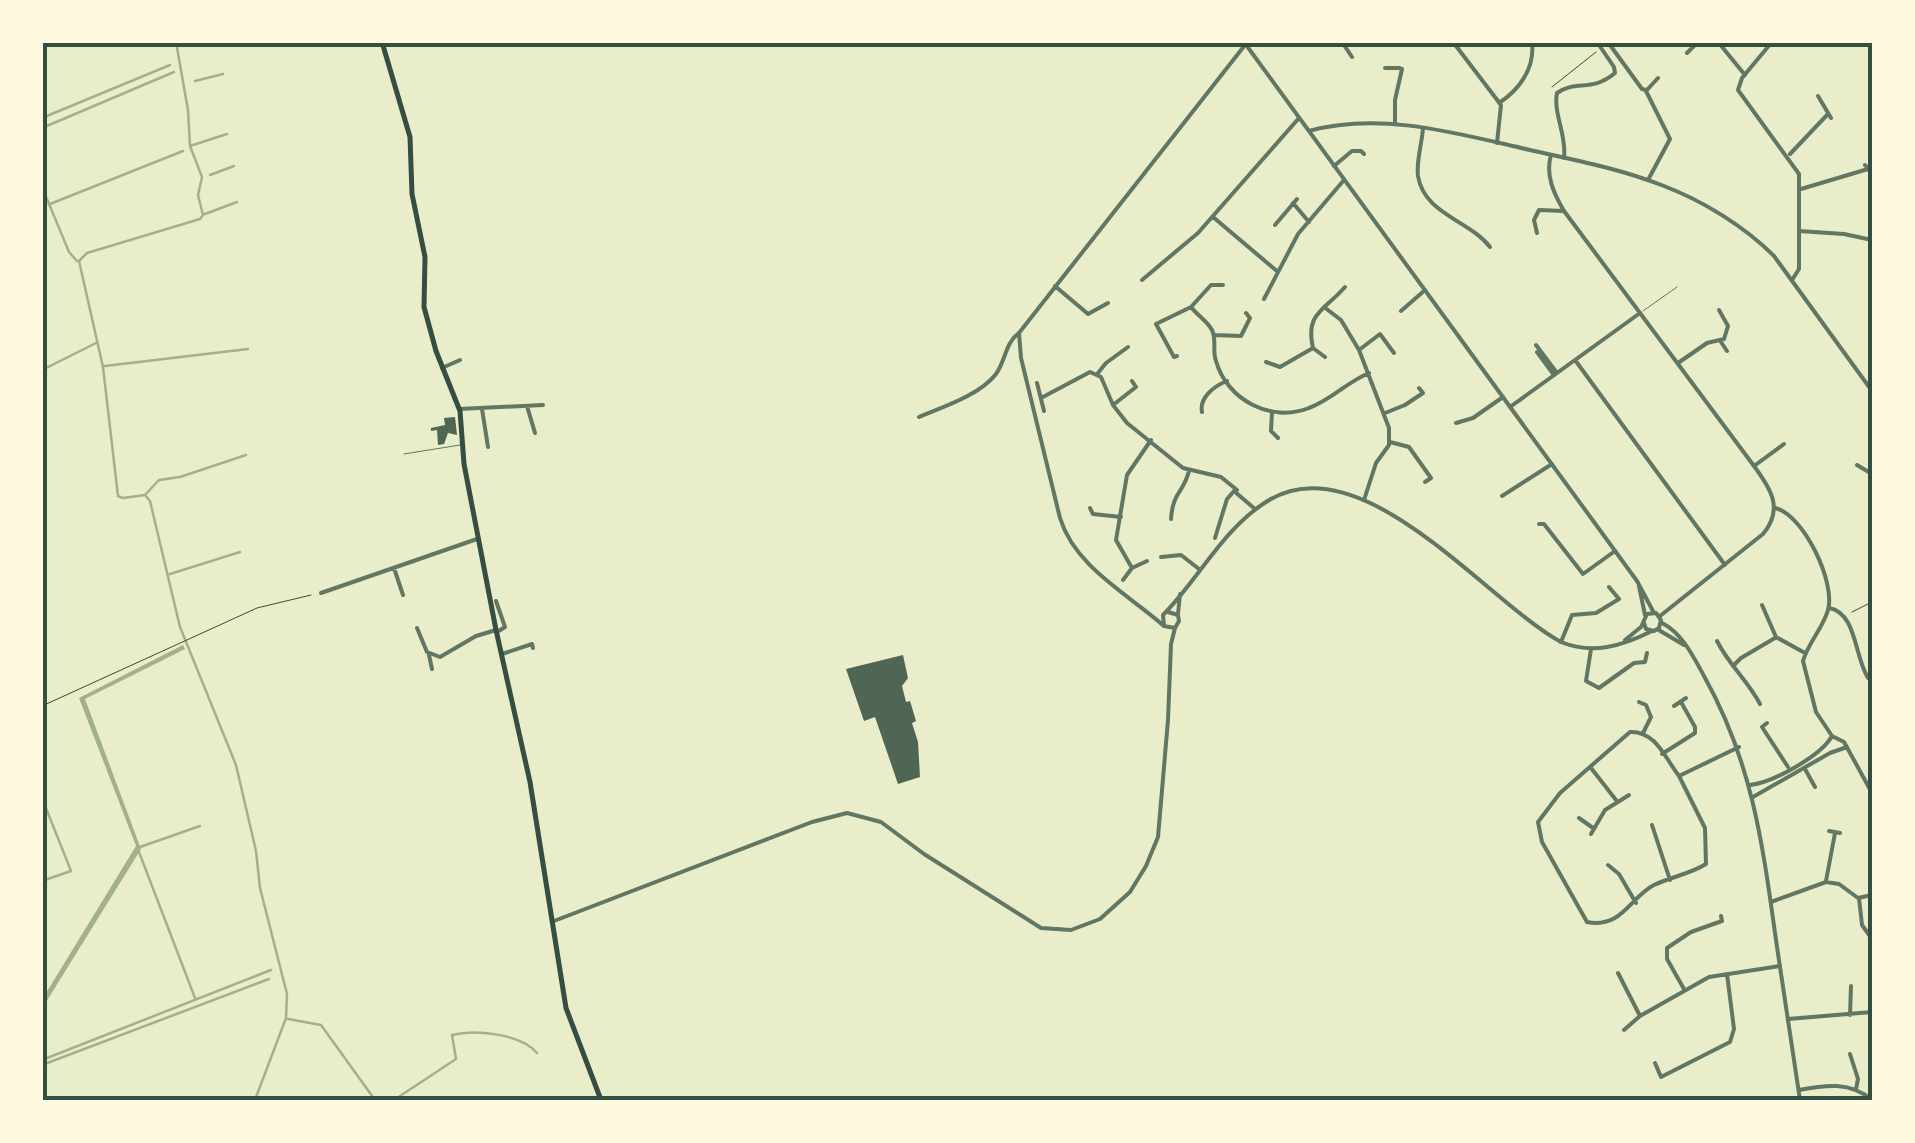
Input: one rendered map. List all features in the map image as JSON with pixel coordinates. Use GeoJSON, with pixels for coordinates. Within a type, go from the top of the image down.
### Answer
{"type":"FeatureCollection","features":[{"type":"Feature","properties":{"kind":"main road"},"geometry":{"type":"LineString","coordinates":[[382,42],[410,137],[412,194],[425,263],[423,303],[459,409],[496,631],[533,796],[566,1008],[600,1100]]}},
{"type":"Feature","properties":{"kind":"street"},"geometry":{"type":"LineString","coordinates":[[1342,42],[1350,54],[1342,56]]}},
{"type":"Feature","properties":{"kind":"street"},"geometry":{"type":"LineString","coordinates":[[1452,42],[1499,103],[1502,110],[1498,143]]}},
{"type":"Feature","properties":{"kind":"street"},"geometry":{"type":"LineString","coordinates":[[1499,103],[1513,93],[1528,71],[1532,42]]}},
{"type":"Feature","properties":{"kind":"street"},"geometry":{"type":"LineString","coordinates":[[1564,158],[1565,142],[1556,95],[1568,87],[1596,86],[1614,75],[1614,66],[1596,42]]}},
{"type":"Feature","properties":{"kind":"street"},"geometry":{"type":"LineString","coordinates":[[1687,53],[1698,42]]}},
{"type":"Feature","properties":{"kind":"street"},"geometry":{"type":"LineString","coordinates":[[1718,42],[1745,74]]}},
{"type":"Feature","properties":{"kind":"street"},"geometry":{"type":"LineString","coordinates":[[1772,42],[1738,85],[1740,95],[1799,174],[1799,271],[1792,280]]}},
{"type":"Feature","properties":{"kind":"street"},"geometry":{"type":"LineString","coordinates":[[919,417],[990,380],[1001,365],[1010,340],[1020,333],[1244,44],[1616,551],[1658,617],[1687,648],[1713,692],[1738,747],[1753,797],[1800,1100]]}},
{"type":"Feature","properties":{"kind":"street"},"geometry":{"type":"LineString","coordinates":[[1610,45],[1646,90],[1670,138],[1648,180]]}},
{"type":"Feature","properties":{"kind":"street"},"geometry":{"type":"LineString","coordinates":[[1385,68],[1403,69],[1394,125]]}},
{"type":"Feature","properties":{"kind":"street"},"geometry":{"type":"LineString","coordinates":[[1646,90],[1658,78]]}},
{"type":"Feature","properties":{"kind":"street"},"geometry":{"type":"LineString","coordinates":[[1788,156],[1830,116],[1818,96]]}},
{"type":"Feature","properties":{"kind":"street"},"geometry":{"type":"LineString","coordinates":[[1147,279],[1212,217],[1299,118]]}},
{"type":"Feature","properties":{"kind":"street"},"geometry":{"type":"LineString","coordinates":[[1310,132],[1354,123],[1423,128],[1551,154],[1648,180],[1706,206],[1774,256],[1872,391]]}},
{"type":"Feature","properties":{"kind":"street"},"geometry":{"type":"LineString","coordinates":[[1423,128],[1418,172],[1425,194],[1437,208],[1474,228],[1490,247]]}},
{"type":"Feature","properties":{"kind":"street"},"geometry":{"type":"LineString","coordinates":[[1334,166],[1350,152],[1363,151]]}},
{"type":"Feature","properties":{"kind":"street"},"geometry":{"type":"LineString","coordinates":[[1551,154],[1550,177],[1564,211],[1770,488],[1774,508],[1772,521],[1763,534],[1658,617],[1644,620],[1621,643]]}},
{"type":"Feature","properties":{"kind":"street"},"geometry":{"type":"LineString","coordinates":[[1800,189],[1868,170]]}},
{"type":"Feature","properties":{"kind":"street"},"geometry":{"type":"LineString","coordinates":[[1264,299],[1308,222],[1344,180]]}},
{"type":"Feature","properties":{"kind":"street"},"geometry":{"type":"LineString","coordinates":[[1274,225],[1295,201],[1308,222]]}},
{"type":"Feature","properties":{"kind":"street"},"geometry":{"type":"LineString","coordinates":[[1537,233],[1532,226],[1539,210],[1564,211]]}},
{"type":"Feature","properties":{"kind":"street"},"geometry":{"type":"LineString","coordinates":[[1212,217],[1278,272]]}},
{"type":"Feature","properties":{"kind":"street"},"geometry":{"type":"LineString","coordinates":[[1799,231],[1872,240]]}},
{"type":"Feature","properties":{"kind":"street"},"geometry":{"type":"LineString","coordinates":[[1170,364],[1175,357],[1157,324],[1191,306],[1209,283],[1223,284]]}},
{"type":"Feature","properties":{"kind":"street"},"geometry":{"type":"LineString","coordinates":[[1055,286],[1089,317],[1108,303]]}},
{"type":"Feature","properties":{"kind":"street"},"geometry":{"type":"LineString","coordinates":[[1401,311],[1425,290]]}},
{"type":"Feature","properties":{"kind":"street"},"geometry":{"type":"LineString","coordinates":[[1325,357],[1312,348],[1309,325],[1344,291]]}},
{"type":"Feature","properties":{"kind":"street"},"geometry":{"type":"LineString","coordinates":[[1191,306],[1214,335],[1215,360],[1226,381],[1242,399],[1272,412],[1313,407],[1348,382],[1370,373]]}},
{"type":"Feature","properties":{"kind":"street"},"geometry":{"type":"LineString","coordinates":[[1324,307],[1341,320],[1359,350],[1385,413],[1390,442],[1376,463],[1364,500]]}},
{"type":"Feature","properties":{"kind":"street"},"geometry":{"type":"LineString","coordinates":[[1719,310],[1728,329],[1722,342]]}},
{"type":"Feature","properties":{"kind":"street"},"geometry":{"type":"LineString","coordinates":[[1510,407],[1641,313]]}},
{"type":"Feature","properties":{"kind":"street"},"geometry":{"type":"LineString","coordinates":[[1214,335],[1240,336],[1250,316]]}},
{"type":"Feature","properties":{"kind":"street"},"geometry":{"type":"LineString","coordinates":[[1359,350],[1379,332],[1394,353]]}},
{"type":"Feature","properties":{"kind":"street"},"geometry":{"type":"LineString","coordinates":[[1020,333],[1020,358],[1064,532],[1083,558],[1166,627],[1175,628]]}},
{"type":"Feature","properties":{"kind":"street"},"geometry":{"type":"LineString","coordinates":[[1678,362],[1708,342],[1722,342]]}},
{"type":"Feature","properties":{"kind":"street"},"geometry":{"type":"LineString","coordinates":[[1722,342],[1727,351]]}},
{"type":"Feature","properties":{"kind":"street"},"geometry":{"type":"LineString","coordinates":[[1536,345],[1556,374]]}},
{"type":"Feature","properties":{"kind":"street"},"geometry":{"type":"LineString","coordinates":[[1098,374],[1117,351],[1128,347]]}},
{"type":"Feature","properties":{"kind":"street"},"geometry":{"type":"LineString","coordinates":[[1278,367],[1312,348]]}},
{"type":"Feature","properties":{"kind":"street"},"geometry":{"type":"LineString","coordinates":[[1537,352],[1556,374]]}},
{"type":"Feature","properties":{"kind":"street"},"geometry":{"type":"LineString","coordinates":[[442,368],[460,360]]}},
{"type":"Feature","properties":{"kind":"street"},"geometry":{"type":"LineString","coordinates":[[1575,360],[1725,565]]}},
{"type":"Feature","properties":{"kind":"street"},"geometry":{"type":"LineString","coordinates":[[1266,362],[1278,367]]}},
{"type":"Feature","properties":{"kind":"street"},"geometry":{"type":"LineString","coordinates":[[1278,367],[1278,375]]}},
{"type":"Feature","properties":{"kind":"street"},"geometry":{"type":"LineString","coordinates":[[1041,398],[1088,373],[1098,374]]}},
{"type":"Feature","properties":{"kind":"street"},"geometry":{"type":"LineString","coordinates":[[1098,374],[1127,423],[1189,471],[1220,477],[1256,509]]}},
{"type":"Feature","properties":{"kind":"street"},"geometry":{"type":"LineString","coordinates":[[1114,405],[1139,387],[1132,381]]}},
{"type":"Feature","properties":{"kind":"street"},"geometry":{"type":"LineString","coordinates":[[1199,407],[1208,394],[1226,381]]}},
{"type":"Feature","properties":{"kind":"street"},"geometry":{"type":"LineString","coordinates":[[1037,383],[1044,412]]}},
{"type":"Feature","properties":{"kind":"street"},"geometry":{"type":"LineString","coordinates":[[1062,387],[1065,394]]}},
{"type":"Feature","properties":{"kind":"street"},"geometry":{"type":"LineString","coordinates":[[1385,413],[1405,406],[1422,393]]}},
{"type":"Feature","properties":{"kind":"street"},"geometry":{"type":"LineString","coordinates":[[1460,424],[1503,397]]}},
{"type":"Feature","properties":{"kind":"street"},"geometry":{"type":"LineString","coordinates":[[526,406],[534,433]]}},
{"type":"Feature","properties":{"kind":"street"},"geometry":{"type":"LineString","coordinates":[[459,409],[543,406]]}},
{"type":"Feature","properties":{"kind":"street"},"geometry":{"type":"LineString","coordinates":[[482,409],[488,447]]}},
{"type":"Feature","properties":{"kind":"street"},"geometry":{"type":"LineString","coordinates":[[1272,412],[1268,430],[1278,438]]}},
{"type":"Feature","properties":{"kind":"street"},"geometry":{"type":"LineString","coordinates":[[1132,568],[1116,550],[1124,474],[1151,440]]}},
{"type":"Feature","properties":{"kind":"street"},"geometry":{"type":"LineString","coordinates":[[1390,442],[1410,447],[1431,478],[1424,482]]}},
{"type":"Feature","properties":{"kind":"street"},"geometry":{"type":"LineString","coordinates":[[1754,466],[1784,444]]}},
{"type":"Feature","properties":{"kind":"street"},"geometry":{"type":"LineString","coordinates":[[1502,496],[1552,464]]}},
{"type":"Feature","properties":{"kind":"street"},"geometry":{"type":"LineString","coordinates":[[1861,466],[1872,474]]}},
{"type":"Feature","properties":{"kind":"street"},"geometry":{"type":"LineString","coordinates":[[1171,519],[1173,499],[1184,488],[1189,471]]}},
{"type":"Feature","properties":{"kind":"street"},"geometry":{"type":"LineString","coordinates":[[1214,538],[1228,498],[1236,490]]}},
{"type":"Feature","properties":{"kind":"street"},"geometry":{"type":"LineString","coordinates":[[1171,644],[1162,621],[1200,569],[1256,509],[1280,494],[1301,490],[1364,500],[1404,520],[1561,642],[1590,649],[1621,643],[1654,630]]}},
{"type":"Feature","properties":{"kind":"street"},"geometry":{"type":"LineString","coordinates":[[1774,508],[1788,514],[1820,558],[1828,608],[1802,664],[1814,706],[1832,736]]}},
{"type":"Feature","properties":{"kind":"street"},"geometry":{"type":"LineString","coordinates":[[1091,514],[1122,517]]}},
{"type":"Feature","properties":{"kind":"street"},"geometry":{"type":"LineString","coordinates":[[1221,521],[1228,524]]}},
{"type":"Feature","properties":{"kind":"street"},"geometry":{"type":"LineString","coordinates":[[1539,524],[1544,524],[1583,574],[1616,551]]}},
{"type":"Feature","properties":{"kind":"street"},"geometry":{"type":"LineString","coordinates":[[320,593],[480,538]]}},
{"type":"Feature","properties":{"kind":"street"},"geometry":{"type":"LineString","coordinates":[[1165,553],[1182,555],[1200,569]]}},
{"type":"Feature","properties":{"kind":"street"},"geometry":{"type":"LineString","coordinates":[[1124,580],[1132,568],[1147,561]]}},
{"type":"Feature","properties":{"kind":"street"},"geometry":{"type":"LineString","coordinates":[[394,568],[403,596]]}},
{"type":"Feature","properties":{"kind":"street"},"geometry":{"type":"LineString","coordinates":[[1637,581],[1644,620],[1687,648]]}},
{"type":"Feature","properties":{"kind":"street"},"geometry":{"type":"LineString","coordinates":[[1561,642],[1570,612],[1596,613],[1621,601],[1610,588]]}},
{"type":"Feature","properties":{"kind":"street"},"geometry":{"type":"LineString","coordinates":[[552,921],[812,822],[847,813],[882,822],[1034,925],[1064,931],[1092,923],[1126,897],[1156,846],[1171,644],[1179,621],[1180,594]]}},
{"type":"Feature","properties":{"kind":"street"},"geometry":{"type":"LineString","coordinates":[[417,628],[432,666],[476,636],[505,628],[499,605]]}},
{"type":"Feature","properties":{"kind":"street"},"geometry":{"type":"LineString","coordinates":[[1762,605],[1769,610],[1776,637],[1805,653]]}},
{"type":"Feature","properties":{"kind":"street"},"geometry":{"type":"LineString","coordinates":[[1828,608],[1845,616],[1867,673]]}},
{"type":"Feature","properties":{"kind":"street"},"geometry":{"type":"LineString","coordinates":[[1145,609],[1178,616]]}},
{"type":"Feature","properties":{"kind":"street"},"geometry":{"type":"LineString","coordinates":[[1654,630],[1658,617]]}},
{"type":"Feature","properties":{"kind":"street"},"geometry":{"type":"LineString","coordinates":[[1733,666],[1776,637]]}},
{"type":"Feature","properties":{"kind":"street"},"geometry":{"type":"LineString","coordinates":[[1717,642],[1760,699]]}},
{"type":"Feature","properties":{"kind":"street"},"geometry":{"type":"LineString","coordinates":[[502,654],[532,644],[534,648]]}},
{"type":"Feature","properties":{"kind":"street"},"geometry":{"type":"LineString","coordinates":[[1586,681],[1590,649]]}},
{"type":"Feature","properties":{"kind":"street"},"geometry":{"type":"LineString","coordinates":[[1577,682],[1602,687],[1634,662],[1645,662],[1646,653]]}},
{"type":"Feature","properties":{"kind":"street"},"geometry":{"type":"LineString","coordinates":[[429,655],[442,656]]}},
{"type":"Feature","properties":{"kind":"street"},"geometry":{"type":"LineString","coordinates":[[1662,754],[1696,731],[1684,700],[1674,706]]}},
{"type":"Feature","properties":{"kind":"street"},"geometry":{"type":"LineString","coordinates":[[1640,702],[1653,717],[1643,733]]}},
{"type":"Feature","properties":{"kind":"street"},"geometry":{"type":"LineString","coordinates":[[1768,723],[1762,726],[1789,769]]}},
{"type":"Feature","properties":{"kind":"street"},"geometry":{"type":"LineString","coordinates":[[1708,858],[1705,828],[1678,776],[1654,741],[1643,733],[1630,732],[1619,739],[1545,810],[1538,825],[1542,842],[1587,922],[1606,921],[1636,903],[1650,887],[1698,869],[1708,858],[1717,857]]}},
{"type":"Feature","properties":{"kind":"street"},"geometry":{"type":"LineString","coordinates":[[1750,786],[1763,785],[1818,752],[1832,736],[1838,736],[1872,793]]}},
{"type":"Feature","properties":{"kind":"street"},"geometry":{"type":"LineString","coordinates":[[1678,776],[1738,747]]}},
{"type":"Feature","properties":{"kind":"street"},"geometry":{"type":"LineString","coordinates":[[1753,797],[1848,747]]}},
{"type":"Feature","properties":{"kind":"street"},"geometry":{"type":"LineString","coordinates":[[1591,768],[1616,800]]}},
{"type":"Feature","properties":{"kind":"street"},"geometry":{"type":"LineString","coordinates":[[1805,768],[1815,787]]}},
{"type":"Feature","properties":{"kind":"street"},"geometry":{"type":"LineString","coordinates":[[1579,818],[1592,831],[1616,800],[1629,794]]}},
{"type":"Feature","properties":{"kind":"street"},"geometry":{"type":"LineString","coordinates":[[1651,830],[1670,880]]}},
{"type":"Feature","properties":{"kind":"street"},"geometry":{"type":"LineString","coordinates":[[1826,882],[1835,832]]}},
{"type":"Feature","properties":{"kind":"street"},"geometry":{"type":"LineString","coordinates":[[1608,865],[1616,867],[1636,903]]}},
{"type":"Feature","properties":{"kind":"street"},"geometry":{"type":"LineString","coordinates":[[1771,902],[1826,882],[1839,884],[1859,898],[1872,895]]}},
{"type":"Feature","properties":{"kind":"street"},"geometry":{"type":"LineString","coordinates":[[1859,898],[1861,920],[1872,939]]}},
{"type":"Feature","properties":{"kind":"street"},"geometry":{"type":"LineString","coordinates":[[1684,989],[1666,959],[1667,947],[1697,929],[1722,922]]}},
{"type":"Feature","properties":{"kind":"street"},"geometry":{"type":"LineString","coordinates":[[1624,1030],[1640,1016],[1709,977],[1780,966]]}},
{"type":"Feature","properties":{"kind":"street"},"geometry":{"type":"LineString","coordinates":[[1655,1063],[1662,1080],[1732,1040],[1734,1025],[1727,974]]}},
{"type":"Feature","properties":{"kind":"street"},"geometry":{"type":"LineString","coordinates":[[1615,982],[1620,976],[1640,1016]]}},
{"type":"Feature","properties":{"kind":"street"},"geometry":{"type":"LineString","coordinates":[[1850,1015],[1851,986]]}},
{"type":"Feature","properties":{"kind":"street"},"geometry":{"type":"LineString","coordinates":[[1788,1019],[1872,1012]]}},
{"type":"Feature","properties":{"kind":"street"},"geometry":{"type":"LineString","coordinates":[[1850,1054],[1858,1081],[1856,1089]]}},
{"type":"Feature","properties":{"kind":"street"},"geometry":{"type":"LineString","coordinates":[[1799,1090],[1826,1085],[1856,1089],[1870,1098],[1872,1088]]}},
{"type":"Feature","properties":{"kind":"lane"},"geometry":{"type":"LineString","coordinates":[[1641,313],[1677,287]]}},
{"type":"Feature","properties":{"kind":"lane"},"geometry":{"type":"LineString","coordinates":[[404,454],[462,445]]}},
{"type":"Feature","properties":{"kind":"path"},"geometry":{"type":"LineString","coordinates":[[1552,87],[1596,52]]}},
{"type":"Feature","properties":{"kind":"path"},"geometry":{"type":"LineString","coordinates":[[42,706],[258,608],[320,593]]}},
{"type":"Feature","properties":{"kind":"path"},"geometry":{"type":"LineString","coordinates":[[1845,616],[1872,602]]}},
{"type":"Feature","properties":{"kind":"shaded area"},"geometry":{"type":"Polygon","coordinates":[[[183,645],[185,649],[85,699],[141,849],[43,1007],[43,998],[136,846],[79,698],[183,645]]]}},
{"type":"Feature","properties":{"kind":"building"},"geometry":{"type":"Polygon","coordinates":[[[455,417],[457,435],[448,433],[444,444],[438,445],[437,430],[431,428],[445,425],[444,418],[455,417]]]}},
{"type":"Feature","properties":{"kind":"building"},"geometry":{"type":"Polygon","coordinates":[[[903,655],[908,678],[902,686],[916,721],[912,723],[918,742],[920,777],[898,784],[875,717],[864,721],[846,669],[903,655]]]}},
{"type":"Feature","properties":{"kind":"waterway"},"geometry":{"type":"LineString","coordinates":[[42,47],[52,42]]}},
{"type":"Feature","properties":{"kind":"waterway"},"geometry":{"type":"LineString","coordinates":[[176,42],[190,146],[202,177],[198,195],[203,215],[87,253],[79,261],[103,367],[118,496],[145,495],[150,501],[180,627],[236,765],[256,851],[260,888],[287,994],[286,1018],[255,1100]]}},
{"type":"Feature","properties":{"kind":"waterway"},"geometry":{"type":"LineString","coordinates":[[42,118],[170,65]]}},
{"type":"Feature","properties":{"kind":"waterway"},"geometry":{"type":"LineString","coordinates":[[42,128],[174,72]]}},
{"type":"Feature","properties":{"kind":"waterway"},"geometry":{"type":"LineString","coordinates":[[195,81],[223,74]]}},
{"type":"Feature","properties":{"kind":"waterway"},"geometry":{"type":"LineString","coordinates":[[190,146],[227,134]]}},
{"type":"Feature","properties":{"kind":"waterway"},"geometry":{"type":"LineString","coordinates":[[50,204],[183,151]]}},
{"type":"Feature","properties":{"kind":"waterway"},"geometry":{"type":"LineString","coordinates":[[210,175],[234,166]]}},
{"type":"Feature","properties":{"kind":"waterway"},"geometry":{"type":"LineString","coordinates":[[42,187],[69,252],[77,261]]}},
{"type":"Feature","properties":{"kind":"waterway"},"geometry":{"type":"LineString","coordinates":[[205,214],[237,202]]}},
{"type":"Feature","properties":{"kind":"waterway"},"geometry":{"type":"LineString","coordinates":[[42,370],[96,343]]}},
{"type":"Feature","properties":{"kind":"waterway"},"geometry":{"type":"LineString","coordinates":[[105,366],[248,349]]}},
{"type":"Feature","properties":{"kind":"waterway"},"geometry":{"type":"LineString","coordinates":[[145,495],[159,480],[246,455]]}},
{"type":"Feature","properties":{"kind":"waterway"},"geometry":{"type":"LineString","coordinates":[[170,574],[240,552]]}},
{"type":"Feature","properties":{"kind":"waterway"},"geometry":{"type":"LineString","coordinates":[[42,798],[71,871],[42,881]]}},
{"type":"Feature","properties":{"kind":"waterway"},"geometry":{"type":"LineString","coordinates":[[140,847],[200,826]]}},
{"type":"Feature","properties":{"kind":"waterway"},"geometry":{"type":"LineString","coordinates":[[139,852],[195,998]]}},
{"type":"Feature","properties":{"kind":"waterway"},"geometry":{"type":"LineString","coordinates":[[42,1060],[271,970]]}},
{"type":"Feature","properties":{"kind":"waterway"},"geometry":{"type":"LineString","coordinates":[[42,1065],[269,979]]}},
{"type":"Feature","properties":{"kind":"waterway"},"geometry":{"type":"LineString","coordinates":[[288,1019],[321,1025],[375,1100]]}},
{"type":"Feature","properties":{"kind":"waterway"},"geometry":{"type":"LineString","coordinates":[[394,1100],[456,1059],[452,1035],[497,1035],[520,1041],[537,1053]]}}]}
